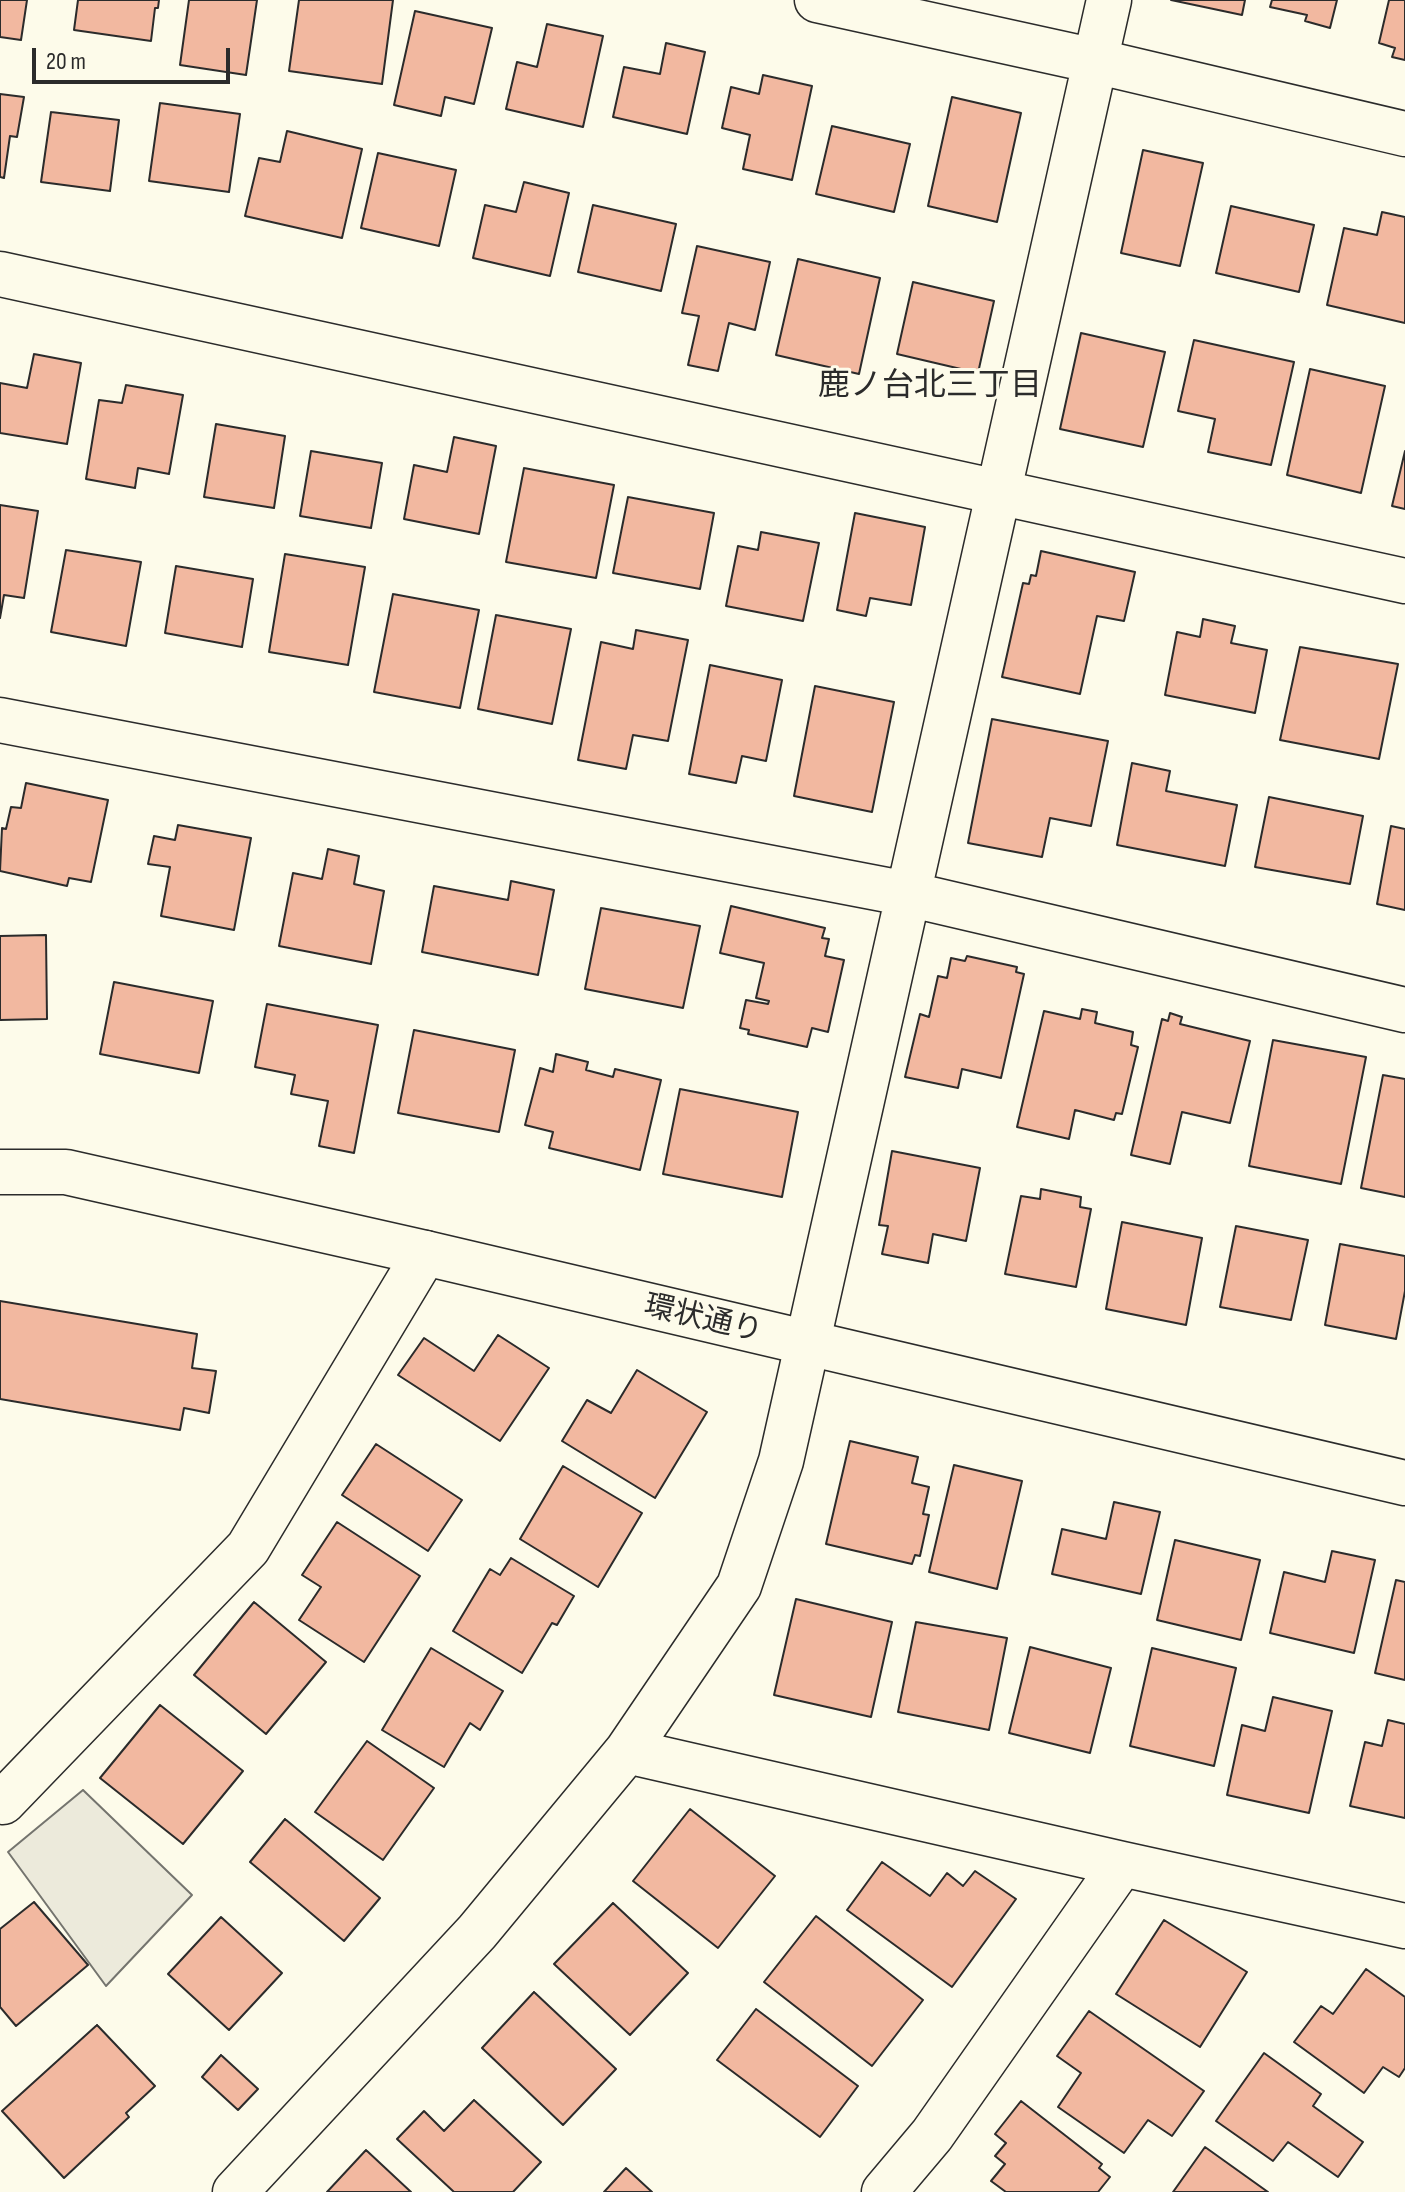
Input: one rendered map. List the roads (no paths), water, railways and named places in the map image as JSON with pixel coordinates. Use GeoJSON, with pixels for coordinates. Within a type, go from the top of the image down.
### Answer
{"type":"FeatureCollection","features":[{"type":"Feature","properties":{"kind":"street"},"geometry":{"type":"LineString","coordinates":[[817,0],[1405,134]]}},
{"type":"Feature","properties":{"kind":"street"},"geometry":{"type":"LineString","coordinates":[[235,2192],[477,1932],[627,1751],[739,1586],[781,1461],[1109,0]]}},
{"type":"Feature","properties":{"kind":"street"},"geometry":{"type":"LineString","coordinates":[[0,274],[1405,581]]}},
{"type":"Feature","properties":{"kind":"street"},"geometry":{"type":"LineString","coordinates":[[0,720],[908,894],[1405,1010]]}},
{"type":"Feature","properties":{"kind":"street","name":"環状通り"},"geometry":{"type":"LineString","coordinates":[[0,1172],[66,1172],[1405,1483]]}},
{"type":"Feature","properties":{"kind":"street"},"geometry":{"type":"LineString","coordinates":[[0,1799],[3,1802],[248,1548],[425,1253]]}},
{"type":"Feature","properties":{"kind":"street"},"geometry":{"type":"LineString","coordinates":[[627,1751],[1405,1926]]}},
{"type":"Feature","properties":{"kind":"street"},"geometry":{"type":"LineString","coordinates":[[884,2192],[932,2135],[1122,1864]]}},
{"type":"Feature","properties":{"kind":"district","name":"鹿ノ台北三丁目"},"geometry":{"type":"Point","coordinates":[930,387]}}]}
